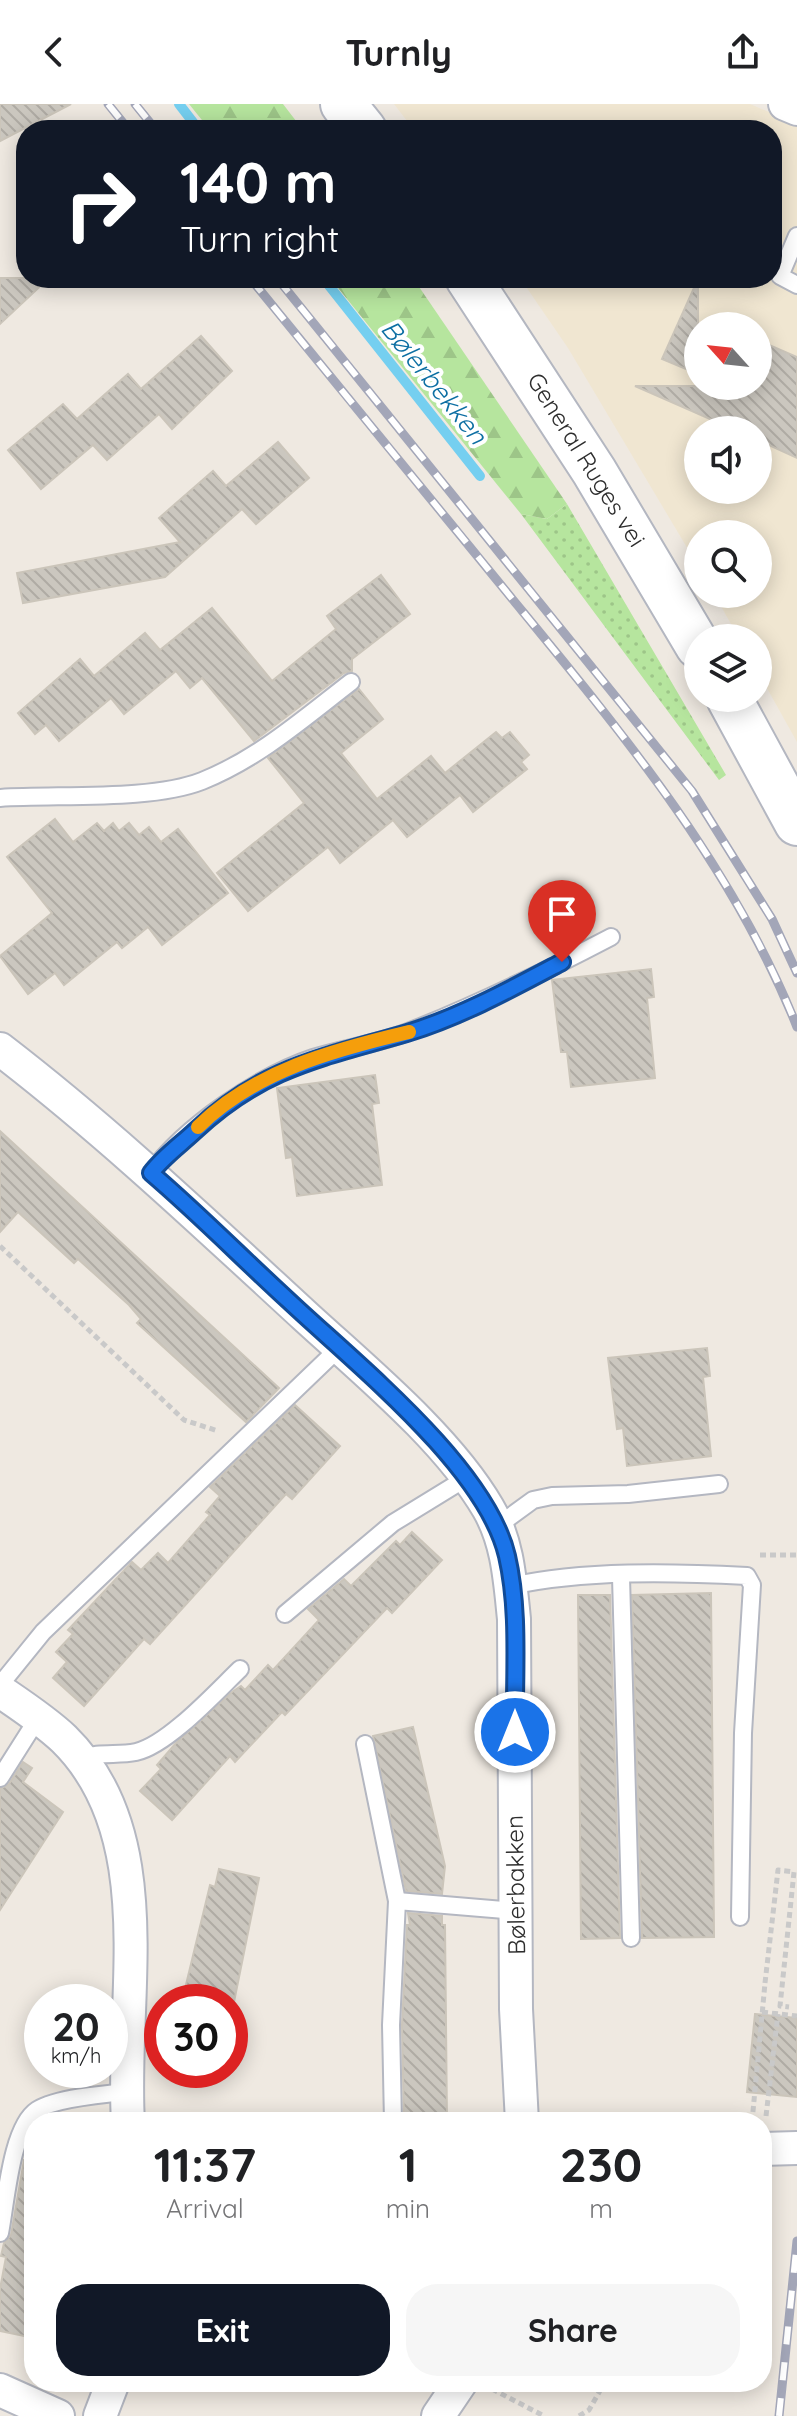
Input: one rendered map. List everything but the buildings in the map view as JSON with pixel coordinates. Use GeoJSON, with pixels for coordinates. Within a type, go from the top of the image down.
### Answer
{"type":"FeatureCollection","features":[{"type":"Feature","properties":{"kind":"main road"},"geometry":{"type":"LineString","coordinates":[[343,104],[356,120]]}},
{"type":"Feature","properties":{"kind":"main road","name":"General Ruges vei"},"geometry":{"type":"LineString","coordinates":[[475,288],[594,471],[685,624]]}},
{"type":"Feature","properties":{"kind":"main road"},"geometry":{"type":"LineString","coordinates":[[737,712],[797,823]]}},
{"type":"Feature","properties":{"kind":"street"},"geometry":{"type":"LineString","coordinates":[[785,104],[797,109]]}},
{"type":"Feature","properties":{"kind":"street","name":"Bølerbakken"},"geometry":{"type":"LineString","coordinates":[[0,1049],[82,1112],[151,1173],[382,1387],[468,1477],[496,1527],[507,1555],[511,1586],[516,2009],[521,2112]]}},
{"type":"Feature","properties":{"kind":"street"},"geometry":{"type":"LineString","coordinates":[[0,1691],[38,1718],[80,1759],[106,1803],[128,1881],[128,2107]]}},
{"type":"Feature","properties":{"kind":"street"},"geometry":{"type":"LineString","coordinates":[[772,2149],[797,2148]]}},
{"type":"Feature","properties":{"kind":"street"},"geometry":{"type":"LineString","coordinates":[[0,2390],[58,2416]]}},
{"type":"Feature","properties":{"kind":"street"},"geometry":{"type":"LineString","coordinates":[[100,2416],[109,2392]]}},
{"type":"Feature","properties":{"kind":"street"},"geometry":{"type":"LineString","coordinates":[[438,2416],[465,2392]]}},
{"type":"Feature","properties":{"kind":"lane"},"geometry":{"type":"LineString","coordinates":[[782,271],[797,236]]}},
{"type":"Feature","properties":{"kind":"lane"},"geometry":{"type":"LineString","coordinates":[[0,798],[162,790],[200,782],[256,756],[351,682]]}},
{"type":"Feature","properties":{"kind":"lane"},"geometry":{"type":"LineString","coordinates":[[151,1173],[214,1112],[270,1076],[309,1060],[408,1032],[514,987],[611,937]]}},
{"type":"Feature","properties":{"kind":"lane"},"geometry":{"type":"LineString","coordinates":[[0,1685],[43,1632],[339,1348]]}},
{"type":"Feature","properties":{"kind":"lane"},"geometry":{"type":"LineString","coordinates":[[285,1614],[393,1523],[468,1477]]}},
{"type":"Feature","properties":{"kind":"lane"},"geometry":{"type":"LineString","coordinates":[[496,1527],[533,1500],[552,1496],[628,1494],[719,1484]]}},
{"type":"Feature","properties":{"kind":"lane"},"geometry":{"type":"LineString","coordinates":[[511,1586],[577,1577],[621,1577],[662,1572],[747,1576],[752,1585],[743,1733],[740,1917]]}},
{"type":"Feature","properties":{"kind":"lane"},"geometry":{"type":"LineString","coordinates":[[621,1577],[631,1938]]}},
{"type":"Feature","properties":{"kind":"lane"},"geometry":{"type":"LineString","coordinates":[[80,1759],[98,1752],[137,1752],[149,1747],[240,1669]]}},
{"type":"Feature","properties":{"kind":"lane"},"geometry":{"type":"LineString","coordinates":[[0,1778],[38,1718]]}},
{"type":"Feature","properties":{"kind":"lane"},"geometry":{"type":"LineString","coordinates":[[365,1744],[397,1901],[391,2025],[393,2112]]}},
{"type":"Feature","properties":{"kind":"lane"},"geometry":{"type":"LineString","coordinates":[[397,1901],[517,1911]]}},
{"type":"Feature","properties":{"kind":"lane"},"geometry":{"type":"LineString","coordinates":[[35,2112],[128,2107]]}},
{"type":"Feature","properties":{"kind":"lane"},"geometry":{"type":"LineString","coordinates":[[0,2233],[16,2144],[24,2126]]}},
{"type":"Feature","properties":{"kind":"path"},"geometry":{"type":"LineString","coordinates":[[0,1246],[184,1420],[221,1431],[251,1430]]}},
{"type":"Feature","properties":{"kind":"path"},"geometry":{"type":"LineString","coordinates":[[753,2112],[778,1870],[794,1872],[780,2006],[789,2007]]}},
{"type":"Feature","properties":{"kind":"path"},"geometry":{"type":"LineString","coordinates":[[762,2012],[797,2016]]}},
{"type":"Feature","properties":{"kind":"path"},"geometry":{"type":"LineString","coordinates":[[765,2112],[778,2014]]}},
{"type":"Feature","properties":{"kind":"path"},"geometry":{"type":"LineString","coordinates":[[772,2117],[778,2117]]}},
{"type":"Feature","properties":{"kind":"path"},"geometry":{"type":"LineString","coordinates":[[492,2392],[544,2416]]}},
{"type":"Feature","properties":{"kind":"path"},"geometry":{"type":"LineString","coordinates":[[579,2416],[591,2413],[600,2392]]}},
{"type":"Feature","properties":{"kind":"shaded area"},"geometry":{"type":"Polygon","coordinates":[[[394,104],[750,104],[797,124],[797,742],[772,697],[772,624],[731,624],[722,608],[772,608],[772,520],[684,520],[684,543],[568,348],[527,288],[782,288],[782,120],[406,120],[394,104]]]}},
{"type":"Feature","properties":{"kind":"green space"},"geometry":{"type":"Polygon","coordinates":[[[189,104],[283,104],[295,120],[202,120],[189,104]]]}},
{"type":"Feature","properties":{"kind":"green space"},"geometry":{"type":"Polygon","coordinates":[[[338,288],[420,288],[567,504],[547,519],[521,514],[338,288]]]}},
{"type":"Feature","properties":{"kind":"green space"},"geometry":{"type":"Polygon","coordinates":[[[567,504],[684,703],[684,712],[689,712],[726,775],[719,780],[521,514],[547,519],[567,504]]]}},
{"type":"Feature","properties":{"kind":"waterway","name":"Bølerbekken"},"geometry":{"type":"LineString","coordinates":[[179,104],[191,120]]}},
{"type":"Feature","properties":{"kind":"waterway","name":"Bølerbekken"},"geometry":{"type":"LineString","coordinates":[[331,288],[480,476]]}},
{"type":"Feature","properties":{"kind":"railway"},"geometry":{"type":"LineString","coordinates":[[108,104],[121,120]]}},
{"type":"Feature","properties":{"kind":"railway"},"geometry":{"type":"LineString","coordinates":[[135,104],[148,120]]}},
{"type":"Feature","properties":{"kind":"railway"},"geometry":{"type":"LineString","coordinates":[[258,288],[635,752],[708,857],[741,911],[797,1027]]}},
{"type":"Feature","properties":{"kind":"railway"},"geometry":{"type":"LineString","coordinates":[[285,288],[692,791],[772,919],[797,973]]}},
{"type":"Feature","properties":{"kind":"railway"},"geometry":{"type":"LineString","coordinates":[[779,2416],[797,2241]]}},
{"type":"Feature","properties":{"kind":"slow traffic"},"geometry":{"type":"LineString","coordinates":[[198,1127],[214,1112],[270,1076],[309,1060],[409,1032]]}},
{"type":"Feature","properties":{"kind":"route"},"geometry":{"type":"LineString","coordinates":[[515,1732],[514,1619],[507,1555],[490,1511],[468,1477],[382,1387],[151,1173],[214,1112],[270,1076],[309,1060],[408,1032],[514,987],[562,962]]}}]}
